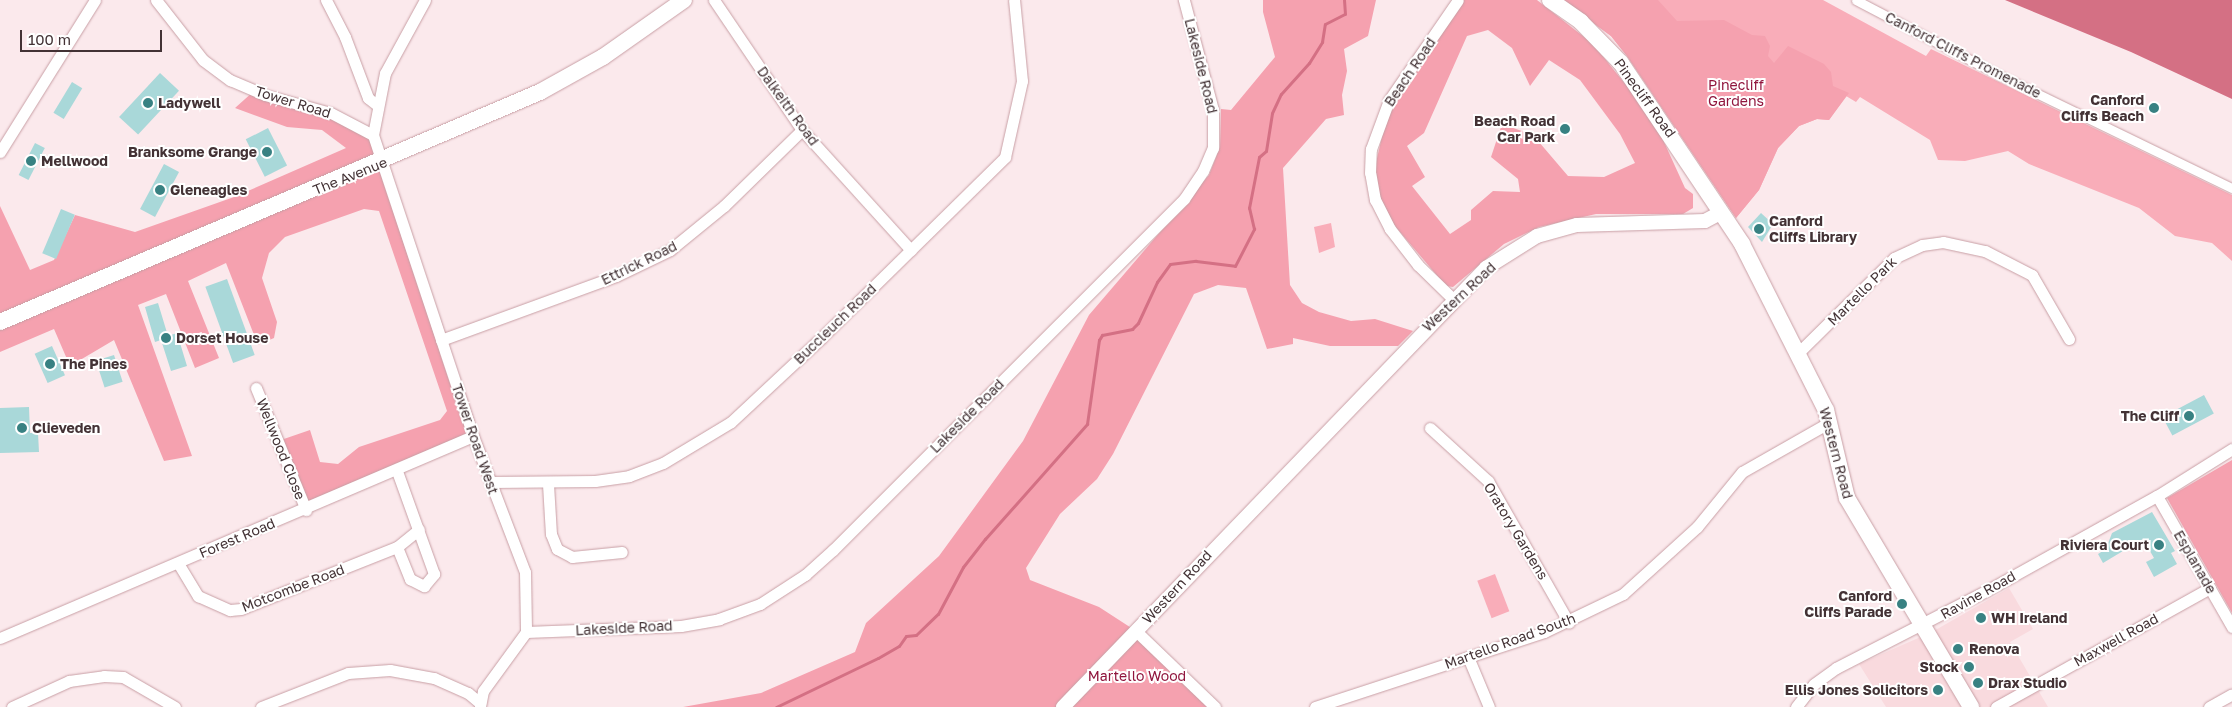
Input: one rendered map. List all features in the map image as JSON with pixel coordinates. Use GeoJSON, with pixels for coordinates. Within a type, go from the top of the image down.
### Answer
{"type":"FeatureCollection","features":[{"type":"Feature","properties":{"kind":"main road","name":"The Avenue"},"geometry":{"type":"LineString","coordinates":[[0,322],[225,225],[383,162],[540,92],[603,57],[684,0]]}},
{"type":"Feature","properties":{"kind":"main road","name":"Pinecliff Road"},"geometry":{"type":"LineString","coordinates":[[1550,0],[1588,28],[1621,63],[1656,110],[1720,213]]}},
{"type":"Feature","properties":{"kind":"main road","name":"Western Road"},"geometry":{"type":"LineString","coordinates":[[1720,213],[1747,253],[1798,353],[1830,422],[1847,498],[1971,707]]}},
{"type":"Feature","properties":{"kind":"street"},"geometry":{"type":"LineString","coordinates":[[0,152],[95,0]]}},
{"type":"Feature","properties":{"kind":"street","name":"Tower Road"},"geometry":{"type":"LineString","coordinates":[[156,0],[203,60],[230,80],[266,95],[331,113],[373,135]]}},
{"type":"Feature","properties":{"kind":"street"},"geometry":{"type":"LineString","coordinates":[[326,0],[346,37],[368,98],[377,105]]}},
{"type":"Feature","properties":{"kind":"street"},"geometry":{"type":"LineString","coordinates":[[373,135],[377,105],[397,45],[425,0]]}},
{"type":"Feature","properties":{"kind":"street","name":"Dalkeith Road"},"geometry":{"type":"LineString","coordinates":[[714,0],[802,130],[911,250]]}},
{"type":"Feature","properties":{"kind":"street","name":"Buccleuch Road"},"geometry":{"type":"LineString","coordinates":[[491,482],[548,484],[629,476],[697,445],[731,422],[911,250],[1005,157],[1022,81],[1014,0]]}},
{"type":"Feature","properties":{"kind":"street","name":"Lakeside Road"},"geometry":{"type":"LineString","coordinates":[[526,632],[681,626],[719,619],[760,604],[805,575],[833,550],[1184,200],[1203,171],[1213,148],[1213,110],[1184,0]]}},
{"type":"Feature","properties":{"kind":"street","name":"Beach Road"},"geometry":{"type":"LineString","coordinates":[[1453,299],[1418,265],[1390,229],[1375,200],[1370,172],[1371,149],[1389,100],[1458,0]]}},
{"type":"Feature","properties":{"kind":"street","name":"Canford Cliffs Promenade"},"geometry":{"type":"LineString","coordinates":[[1856,0],[2000,76],[2232,188]]}},
{"type":"Feature","properties":{"kind":"street","name":"Ettrick Road"},"geometry":{"type":"LineString","coordinates":[[441,340],[616,276],[670,250],[724,206],[802,130]]}},
{"type":"Feature","properties":{"kind":"street","name":"Tower Road West"},"geometry":{"type":"LineString","coordinates":[[373,135],[473,436],[525,572],[526,632]]}},
{"type":"Feature","properties":{"kind":"street","name":"Western Road"},"geometry":{"type":"LineString","coordinates":[[1063,707],[1453,299],[1486,268],[1537,236],[1577,225],[1705,221],[1720,213]]}},
{"type":"Feature","properties":{"kind":"street","name":"Martello Park"},"geometry":{"type":"LineString","coordinates":[[1798,353],[1894,258],[1922,244],[1942,242],[1996,255],[2032,275],[2069,340]]}},
{"type":"Feature","properties":{"kind":"street","name":"Wellwood Close"},"geometry":{"type":"LineString","coordinates":[[256,388],[306,510]]}},
{"type":"Feature","properties":{"kind":"street","name":"Martello Road South"},"geometry":{"type":"LineString","coordinates":[[1316,707],[1335,699],[1569,623],[1645,578],[1697,527],[1742,472],[1830,422]]}},
{"type":"Feature","properties":{"kind":"street","name":"Oratory Gardens"},"geometry":{"type":"LineString","coordinates":[[1430,428],[1488,481],[1569,623]]}},
{"type":"Feature","properties":{"kind":"street","name":"Forest Road"},"geometry":{"type":"LineString","coordinates":[[0,638],[397,472],[473,436]]}},
{"type":"Feature","properties":{"kind":"street","name":"Ravine Road"},"geometry":{"type":"LineString","coordinates":[[1799,706],[1814,684],[1836,668],[1922,626],[2162,493],[2232,449]]}},
{"type":"Feature","properties":{"kind":"street"},"geometry":{"type":"LineString","coordinates":[[397,472],[434,574],[430,582],[415,585],[397,547]]}},
{"type":"Feature","properties":{"kind":"street"},"geometry":{"type":"LineString","coordinates":[[548,484],[550,534],[557,549],[572,557],[622,552]]}},
{"type":"Feature","properties":{"kind":"street","name":"Esplanade"},"geometry":{"type":"LineString","coordinates":[[2162,493],[2232,628]]}},
{"type":"Feature","properties":{"kind":"street","name":"Motcombe Road"},"geometry":{"type":"LineString","coordinates":[[178,563],[198,596],[220,608],[241,610],[397,547],[419,529]]}},
{"type":"Feature","properties":{"kind":"street","name":"Maxwell Road"},"geometry":{"type":"LineString","coordinates":[[1996,707],[2210,588]]}},
{"type":"Feature","properties":{"kind":"street"},"geometry":{"type":"LineString","coordinates":[[1136,631],[1216,707]]}},
{"type":"Feature","properties":{"kind":"street"},"geometry":{"type":"LineString","coordinates":[[261,707],[348,673],[390,670],[434,678],[468,693],[477,706],[495,673],[526,632]]}},
{"type":"Feature","properties":{"kind":"street"},"geometry":{"type":"LineString","coordinates":[[1468,657],[1489,707]]}},
{"type":"Feature","properties":{"kind":"street"},"geometry":{"type":"LineString","coordinates":[[12,707],[69,682],[104,676],[124,677],[176,707]]}},
{"type":"Feature","properties":{"kind":"street"},"geometry":{"type":"LineString","coordinates":[[2209,707],[2232,694]]}},
{"type":"Feature","properties":{"kind":"shaded area"},"geometry":{"type":"Polygon","coordinates":[[[2005,0],[2232,0],[2232,99],[2131,52],[2005,0]]]}},
{"type":"Feature","properties":{"kind":"shaded area"},"geometry":{"type":"Polygon","coordinates":[[[2009,588],[2033,629],[2010,642],[2048,707],[1886,707],[1859,664],[1932,632],[2009,588]]]}},
{"type":"Feature","properties":{"kind":"green space","name":"Martello Wood"},"geometry":{"type":"Polygon","coordinates":[[[1263,0],[1376,0],[1368,36],[1344,49],[1347,71],[1342,95],[1344,115],[1326,119],[1283,168],[1290,285],[1302,303],[1319,312],[1351,321],[1375,319],[1413,331],[1398,346],[1330,346],[1293,338],[1293,344],[1267,349],[1246,288],[1218,285],[1194,294],[1113,454],[1097,479],[1060,514],[1026,568],[1030,580],[1099,607],[1136,631],[1215,707],[683,707],[761,693],[855,652],[866,623],[939,556],[1023,441],[1089,315],[1209,175],[1220,147],[1221,109],[1231,110],[1275,57],[1263,12],[1263,0]]]}},
{"type":"Feature","properties":{"kind":"green space"},"geometry":{"type":"Polygon","coordinates":[[[1463,0],[1537,0],[1593,44],[1654,120],[1685,188],[1693,194],[1693,208],[1683,214],[1596,214],[1539,227],[1504,244],[1453,287],[1446,286],[1394,225],[1378,194],[1375,167],[1386,119],[1463,0]],[[1488,30],[1467,36],[1424,133],[1407,146],[1425,177],[1412,186],[1450,234],[1471,220],[1471,210],[1493,191],[1520,192],[1518,179],[1491,157],[1502,124],[1533,135],[1568,176],[1604,177],[1635,163],[1620,134],[1580,80],[1549,60],[1530,86],[1512,48],[1488,30]]]}},
{"type":"Feature","properties":{"kind":"green space"},"geometry":{"type":"Polygon","coordinates":[[[1562,0],[1823,0],[1926,56],[1931,49],[2232,195],[2232,261],[2212,243],[2175,236],[2139,208],[2029,164],[2008,151],[1965,161],[1938,160],[1930,140],[1860,97],[1856,102],[1846,96],[1829,120],[1817,119],[1799,126],[1778,148],[1759,190],[1736,218],[1627,56],[1611,36],[1562,0]]]}},
{"type":"Feature","properties":{"kind":"green space","name":"Pinecliff Gardens"},"geometry":{"type":"Polygon","coordinates":[[[1562,0],[1658,0],[1677,21],[1724,20],[1752,35],[1765,36],[1770,46],[1768,56],[1774,63],[1788,46],[1824,64],[1831,72],[1833,86],[1849,93],[1829,120],[1817,119],[1799,126],[1778,148],[1759,190],[1736,218],[1627,56],[1611,36],[1562,0]]]}},
{"type":"Feature","properties":{"kind":"green space"},"geometry":{"type":"Polygon","coordinates":[[[254,91],[331,113],[373,135],[473,436],[306,510],[278,441],[310,430],[320,462],[338,464],[359,447],[440,420],[447,411],[379,211],[364,209],[285,237],[269,253],[262,278],[277,322],[274,338],[258,345],[226,263],[188,281],[219,358],[195,368],[166,294],[138,305],[192,456],[164,461],[114,340],[70,366],[54,329],[0,352],[0,206],[30,270],[54,260],[75,215],[135,232],[234,197],[346,148],[322,130],[287,127],[235,108],[254,91]]]}},
{"type":"Feature","properties":{"kind":"green space"},"geometry":{"type":"Polygon","coordinates":[[[1331,223],[1335,247],[1319,253],[1314,227],[1331,223]]]}},
{"type":"Feature","properties":{"kind":"green space"},"geometry":{"type":"Polygon","coordinates":[[[2232,460],[2232,613],[2167,498],[2232,460]]]}},
{"type":"Feature","properties":{"kind":"green space"},"geometry":{"type":"Polygon","coordinates":[[[1495,574],[1509,611],[1492,618],[1477,581],[1495,574]]]}},
{"type":"Feature","properties":{"kind":"building","name":"Ladywell"},"geometry":{"type":"Polygon","coordinates":[[[160,73],[179,91],[138,135],[119,117],[160,73]]]}},
{"type":"Feature","properties":{"kind":"building","name":"Mellwood"},"geometry":{"type":"Polygon","coordinates":[[[72,82],[82,88],[64,119],[53,113],[72,82]]]}},
{"type":"Feature","properties":{"kind":"building","name":"Branksome Grange"},"geometry":{"type":"Polygon","coordinates":[[[268,128],[287,165],[265,177],[246,139],[268,128]]]}},
{"type":"Feature","properties":{"kind":"building","name":"Mellwood"},"geometry":{"type":"Polygon","coordinates":[[[35,143],[45,148],[28,180],[19,175],[35,143]]]}},
{"type":"Feature","properties":{"kind":"building","name":"Gleneagles"},"geometry":{"type":"Polygon","coordinates":[[[164,164],[179,172],[155,217],[140,209],[164,164]]]}},
{"type":"Feature","properties":{"kind":"building"},"geometry":{"type":"Polygon","coordinates":[[[61,209],[75,215],[56,259],[42,253],[61,209]]]}},
{"type":"Feature","properties":{"kind":"building","name":"Canford Cliffs Library"},"geometry":{"type":"Polygon","coordinates":[[[1761,213],[1773,224],[1762,242],[1748,227],[1761,213]]]}},
{"type":"Feature","properties":{"kind":"building"},"geometry":{"type":"Polygon","coordinates":[[[227,279],[255,355],[233,363],[205,287],[227,279]]]}},
{"type":"Feature","properties":{"kind":"building","name":"Dorset House"},"geometry":{"type":"Polygon","coordinates":[[[158,303],[168,336],[177,333],[187,366],[171,371],[161,340],[155,342],[145,307],[158,303]]]}},
{"type":"Feature","properties":{"kind":"building","name":"The Pines"},"geometry":{"type":"Polygon","coordinates":[[[52,346],[65,375],[48,383],[35,354],[52,346]]]}},
{"type":"Feature","properties":{"kind":"building","name":"The Pines"},"geometry":{"type":"Polygon","coordinates":[[[114,355],[123,382],[105,388],[96,361],[114,355]]]}},
{"type":"Feature","properties":{"kind":"building","name":"The Cliff"},"geometry":{"type":"Polygon","coordinates":[[[2204,395],[2214,414],[2172,436],[2163,417],[2204,395]]]}},
{"type":"Feature","properties":{"kind":"building","name":"Clieveden"},"geometry":{"type":"Polygon","coordinates":[[[29,407],[30,433],[38,433],[39,452],[0,453],[0,408],[29,407]]]}},
{"type":"Feature","properties":{"kind":"building","name":"Riviera Court"},"geometry":{"type":"Polygon","coordinates":[[[2152,512],[2175,551],[2171,553],[2177,564],[2154,577],[2146,562],[2154,558],[2143,539],[2103,563],[2098,554],[2106,549],[2112,533],[2152,512]]]}},
{"type":"Feature","properties":{"kind":"waterway"},"geometry":{"type":"LineString","coordinates":[[776,707],[899,646],[906,636],[916,635],[938,614],[963,567],[985,539],[1087,424],[1099,340],[1102,335],[1132,329],[1138,323],[1157,282],[1170,264],[1196,261],[1235,266],[1254,229],[1249,208],[1259,157],[1266,151],[1272,113],[1281,94],[1309,63],[1322,42],[1325,24],[1345,14],[1344,0]]}},
{"type":"Feature","properties":{"kind":"place","name":"Ladywell"},"geometry":{"type":"Point","coordinates":[148,103]}},
{"type":"Feature","properties":{"kind":"place","name":"Canford Cliffs Beach"},"geometry":{"type":"Point","coordinates":[2154,108]}},
{"type":"Feature","properties":{"kind":"place","name":"Beach Road Car Park"},"geometry":{"type":"Point","coordinates":[1565,129]}},
{"type":"Feature","properties":{"kind":"place","name":"Branksome Grange"},"geometry":{"type":"Point","coordinates":[267,152]}},
{"type":"Feature","properties":{"kind":"place","name":"Mellwood"},"geometry":{"type":"Point","coordinates":[31,161]}},
{"type":"Feature","properties":{"kind":"place","name":"Gleneagles"},"geometry":{"type":"Point","coordinates":[160,190]}},
{"type":"Feature","properties":{"kind":"place","name":"Canford Cliffs Library"},"geometry":{"type":"Point","coordinates":[1759,229]}},
{"type":"Feature","properties":{"kind":"place","name":"Dorset House"},"geometry":{"type":"Point","coordinates":[166,338]}},
{"type":"Feature","properties":{"kind":"place","name":"The Pines"},"geometry":{"type":"Point","coordinates":[50,364]}},
{"type":"Feature","properties":{"kind":"place","name":"The Cliff"},"geometry":{"type":"Point","coordinates":[2189,416]}},
{"type":"Feature","properties":{"kind":"place","name":"Clieveden"},"geometry":{"type":"Point","coordinates":[22,428]}},
{"type":"Feature","properties":{"kind":"place","name":"Riviera Court"},"geometry":{"type":"Point","coordinates":[2159,545]}},
{"type":"Feature","properties":{"kind":"place","name":"Canford Cliffs Parade"},"geometry":{"type":"Point","coordinates":[1902,604]}},
{"type":"Feature","properties":{"kind":"place","name":"WH Ireland"},"geometry":{"type":"Point","coordinates":[1981,618]}},
{"type":"Feature","properties":{"kind":"place","name":"Renova"},"geometry":{"type":"Point","coordinates":[1958,649]}},
{"type":"Feature","properties":{"kind":"place","name":"Stock"},"geometry":{"type":"Point","coordinates":[1969,667]}},
{"type":"Feature","properties":{"kind":"place","name":"Drax Studio"},"geometry":{"type":"Point","coordinates":[1978,683]}},
{"type":"Feature","properties":{"kind":"place","name":"Ellis Jones Solicitors"},"geometry":{"type":"Point","coordinates":[1938,690]}}]}
